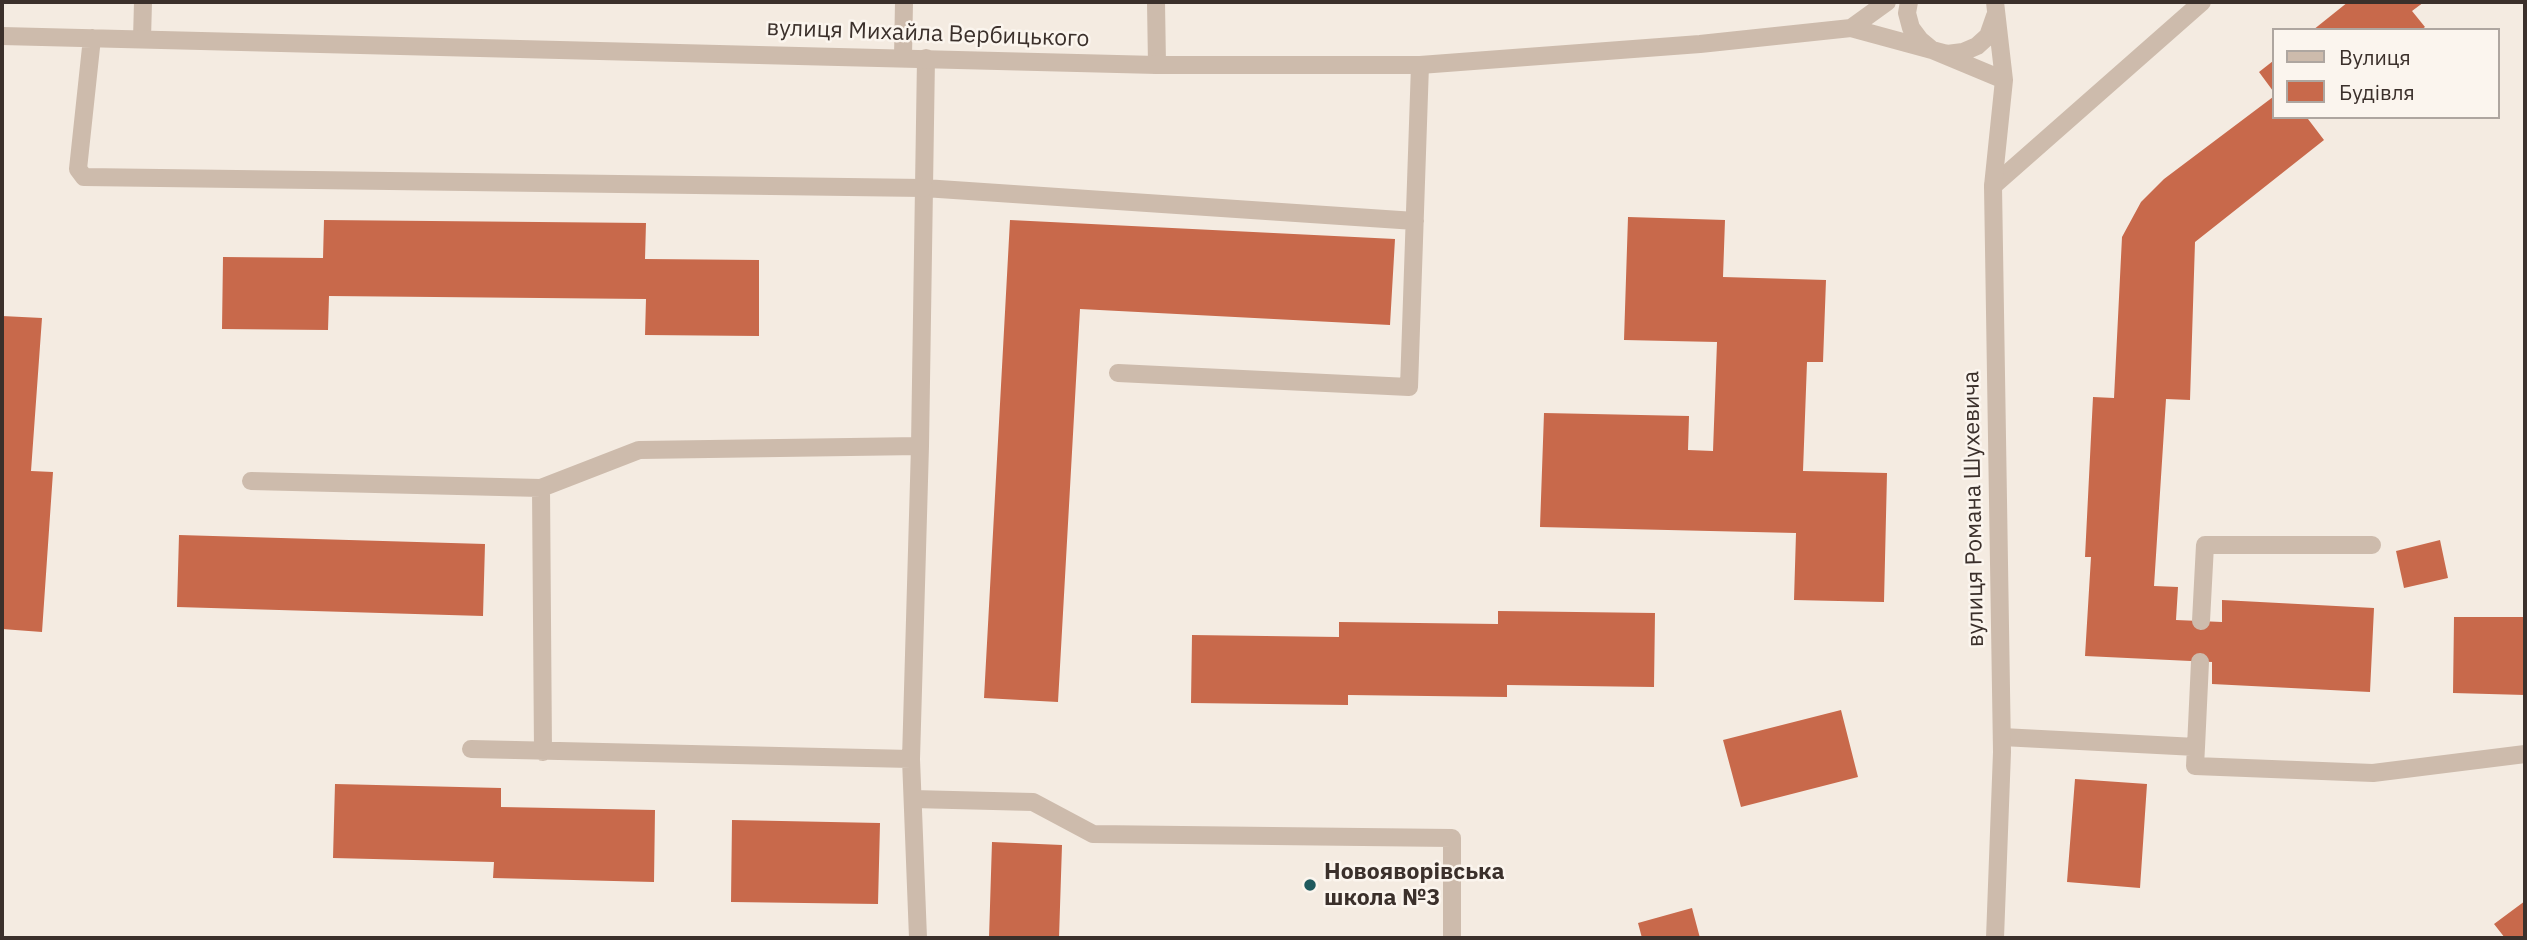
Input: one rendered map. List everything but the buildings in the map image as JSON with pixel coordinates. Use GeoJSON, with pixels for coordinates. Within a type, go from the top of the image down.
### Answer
{"type":"FeatureCollection","features":[{"type":"Feature","properties":{"kind":"street"},"geometry":{"type":"LineString","coordinates":[[142,39],[143,2]]}},
{"type":"Feature","properties":{"kind":"street"},"geometry":{"type":"LineString","coordinates":[[903,57],[904,2]]}},
{"type":"Feature","properties":{"kind":"street"},"geometry":{"type":"LineString","coordinates":[[1156,2],[1157,65]]}},
{"type":"Feature","properties":{"kind":"street","name":"вулиця Михайла Вербицького"},"geometry":{"type":"LineString","coordinates":[[1851,28],[1887,2]]}},
{"type":"Feature","properties":{"kind":"street"},"geometry":{"type":"LineString","coordinates":[[1909,2],[1907,13],[1911,28],[1932,50],[2004,80]]}},
{"type":"Feature","properties":{"kind":"street"},"geometry":{"type":"LineString","coordinates":[[1993,186],[2202,2]]}},
{"type":"Feature","properties":{"kind":"street"},"geometry":{"type":"LineString","coordinates":[[1932,50],[1947,54],[1977,47],[1988,36],[1994,22],[1995,3]]}},
{"type":"Feature","properties":{"kind":"street","name":"вулиця Романа Шухевича"},"geometry":{"type":"LineString","coordinates":[[1995,3],[2004,80],[1993,186],[2002,737],[1995,938]]}},
{"type":"Feature","properties":{"kind":"street","name":"вулиця Михайла Вербицького"},"geometry":{"type":"LineString","coordinates":[[2,36],[1157,65],[1420,65],[1700,44],[1851,28],[1932,50]]}},
{"type":"Feature","properties":{"kind":"street"},"geometry":{"type":"LineString","coordinates":[[92,38],[78,169],[84,177],[924,187],[1415,221]]}},
{"type":"Feature","properties":{"kind":"street"},"geometry":{"type":"LineString","coordinates":[[918,938],[911,759],[920,446],[926,58]]}},
{"type":"Feature","properties":{"kind":"street"},"geometry":{"type":"LineString","coordinates":[[1118,373],[1409,387],[1420,65]]}},
{"type":"Feature","properties":{"kind":"street"},"geometry":{"type":"LineString","coordinates":[[251,481],[541,488],[639,450],[920,446]]}},
{"type":"Feature","properties":{"kind":"street"},"geometry":{"type":"LineString","coordinates":[[541,488],[543,752]]}},
{"type":"Feature","properties":{"kind":"street"},"geometry":{"type":"LineString","coordinates":[[2201,621],[2205,545],[2372,545]]}},
{"type":"Feature","properties":{"kind":"street"},"geometry":{"type":"LineString","coordinates":[[2200,662],[2195,766],[2373,773],[2525,754]]}},
{"type":"Feature","properties":{"kind":"street"},"geometry":{"type":"LineString","coordinates":[[2002,737],[2196,747]]}},
{"type":"Feature","properties":{"kind":"street"},"geometry":{"type":"LineString","coordinates":[[471,749],[911,759]]}},
{"type":"Feature","properties":{"kind":"street"},"geometry":{"type":"LineString","coordinates":[[913,799],[1032,802],[1093,834],[1452,838],[1452,938]]}},
{"type":"Feature","properties":{"kind":"place","name":"Новояворівська школа №3"},"geometry":{"type":"Point","coordinates":[1310,885]}}]}
